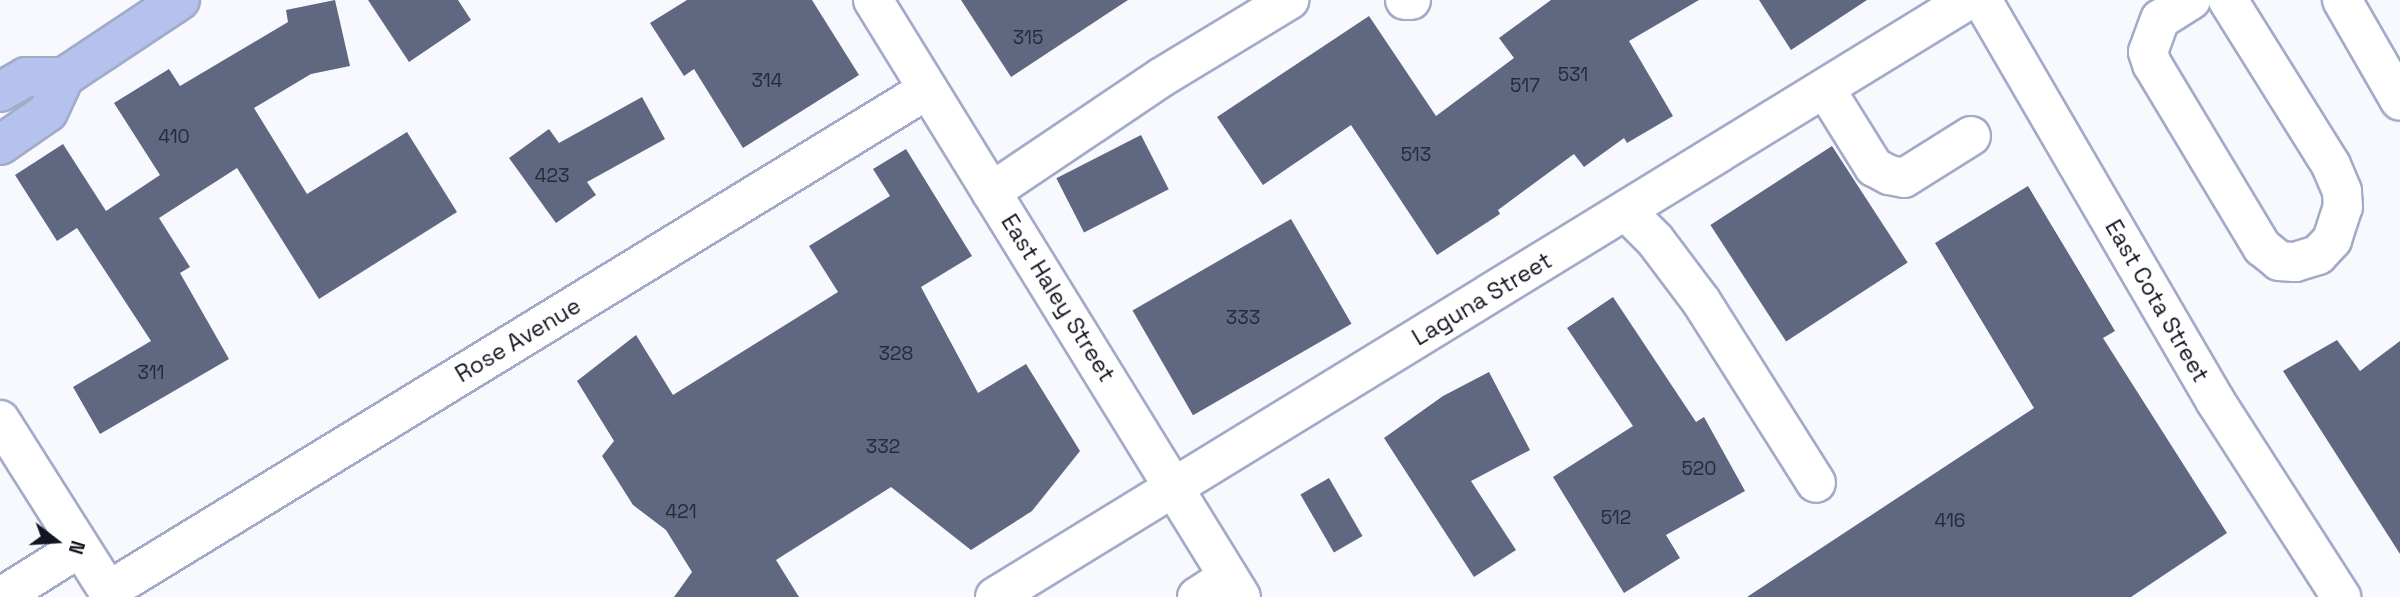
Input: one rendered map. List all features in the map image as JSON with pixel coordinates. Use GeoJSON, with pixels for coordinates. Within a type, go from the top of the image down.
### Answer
{"type":"FeatureCollection","features":[{"type":"Feature","properties":{"kind":"main road"},"geometry":{"type":"LineString","coordinates":[[0,145],[48,112],[64,77],[158,6]]}},
{"type":"Feature","properties":{"kind":"main road"},"geometry":{"type":"LineString","coordinates":[[0,93],[26,77],[64,77]]}},
{"type":"Feature","properties":{"kind":"street","name":"East Haley Street"},"geometry":{"type":"LineString","coordinates":[[873,0],[1173,486],[1222,590]]}},
{"type":"Feature","properties":{"kind":"street"},"geometry":{"type":"LineString","coordinates":[[991,192],[1150,85],[1289,0]]}},
{"type":"Feature","properties":{"kind":"street"},"geometry":{"type":"LineString","coordinates":[[1405,0],[1411,0]]}},
{"type":"Feature","properties":{"kind":"street","name":"Laguna Street"},"geometry":{"type":"LineString","coordinates":[[995,597],[1826,90],[1968,0]]}},
{"type":"Feature","properties":{"kind":"street","name":"East Cota Street"},"geometry":{"type":"LineString","coordinates":[[1982,0],[2216,402],[2341,597]]}},
{"type":"Feature","properties":{"kind":"street"},"geometry":{"type":"LineString","coordinates":[[2191,0],[2160,19],[2148,52],[2152,64],[2262,247],[2278,261],[2295,262],[2318,255],[2332,240],[2343,207],[2342,191],[2228,0]]}},
{"type":"Feature","properties":{"kind":"street"},"geometry":{"type":"LineString","coordinates":[[2342,0],[2400,101]]}},
{"type":"Feature","properties":{"kind":"street","name":"Rose Avenue"},"geometry":{"type":"LineString","coordinates":[[110,594],[928,89]]}},
{"type":"Feature","properties":{"kind":"street"},"geometry":{"type":"LineString","coordinates":[[1826,90],[1874,167],[1889,175],[1904,178],[1971,136]]}},
{"type":"Feature","properties":{"kind":"street"},"geometry":{"type":"LineString","coordinates":[[1626,211],[1655,240],[1701,301],[1816,483]]}},
{"type":"Feature","properties":{"kind":"street"},"geometry":{"type":"LineString","coordinates":[[0,420],[110,594]]}},
{"type":"Feature","properties":{"kind":"street"},"geometry":{"type":"LineString","coordinates":[[1,597],[79,548]]}},
{"type":"Feature","properties":{"kind":"building"},"geometry":{"type":"Polygon","coordinates":[[[335,0],[350,66],[311,74],[254,108],[307,194],[407,132],[457,212],[319,299],[237,168],[159,218],[190,267],[180,273],[229,359],[100,434],[73,387],[151,341],[77,228],[57,241],[15,175],[63,144],[106,211],[160,175],[114,103],[169,69],[180,86],[288,22],[286,10],[335,0]]]}},
{"type":"Feature","properties":{"kind":"building"},"geometry":{"type":"Polygon","coordinates":[[[368,0],[458,0],[471,20],[409,62],[368,0]]]}},
{"type":"Feature","properties":{"kind":"building"},"geometry":{"type":"Polygon","coordinates":[[[687,0],[812,0],[859,75],[743,148],[694,69],[684,76],[650,23],[687,0]]]}},
{"type":"Feature","properties":{"kind":"building"},"geometry":{"type":"Polygon","coordinates":[[[961,0],[1128,0],[1011,77],[961,0]]]}},
{"type":"Feature","properties":{"kind":"building"},"geometry":{"type":"Polygon","coordinates":[[[1551,0],[1699,0],[1629,41],[1673,116],[1627,143],[1624,138],[1584,167],[1574,154],[1498,210],[1500,214],[1437,255],[1351,125],[1263,185],[1217,117],[1369,16],[1436,116],[1514,58],[1499,38],[1551,0]]]}},
{"type":"Feature","properties":{"kind":"building"},"geometry":{"type":"Polygon","coordinates":[[[1759,0],[1867,0],[1791,50],[1759,0]]]}},
{"type":"Feature","properties":{"kind":"building"},"geometry":{"type":"Polygon","coordinates":[[[642,97],[665,139],[587,182],[596,195],[556,223],[509,158],[549,129],[559,143],[642,97]]]}},
{"type":"Feature","properties":{"kind":"building"},"geometry":{"type":"Polygon","coordinates":[[[1141,135],[1169,189],[1084,232],[1056,178],[1141,135]]]}},
{"type":"Feature","properties":{"kind":"building"},"geometry":{"type":"Polygon","coordinates":[[[1832,146],[1908,263],[1786,342],[1710,225],[1832,146]]]}},
{"type":"Feature","properties":{"kind":"building"},"geometry":{"type":"Polygon","coordinates":[[[906,149],[972,256],[921,287],[978,393],[1026,364],[1080,451],[1032,511],[971,550],[891,487],[776,560],[799,597],[674,597],[692,572],[666,530],[633,505],[602,456],[614,441],[577,381],[636,335],[673,395],[838,292],[809,246],[890,196],[873,169],[906,149]]]}},
{"type":"Feature","properties":{"kind":"building"},"geometry":{"type":"Polygon","coordinates":[[[2028,186],[2115,331],[2103,338],[2227,533],[2131,597],[1747,597],[2034,408],[1935,243],[2028,186]]]}},
{"type":"Feature","properties":{"kind":"building"},"geometry":{"type":"Polygon","coordinates":[[[1291,219],[1352,324],[1193,415],[1133,310],[1291,219]]]}},
{"type":"Feature","properties":{"kind":"building"},"geometry":{"type":"Polygon","coordinates":[[[1613,297],[1696,422],[1704,417],[1745,491],[1666,535],[1680,558],[1624,593],[1553,477],[1633,426],[1567,328],[1613,297]]]}},
{"type":"Feature","properties":{"kind":"building"},"geometry":{"type":"Polygon","coordinates":[[[2337,340],[2360,371],[2400,341],[2400,554],[2283,371],[2337,340]]]}},
{"type":"Feature","properties":{"kind":"building"},"geometry":{"type":"Polygon","coordinates":[[[1489,372],[1530,450],[1471,481],[1516,550],[1474,577],[1384,438],[1443,396],[1489,372]]]}},
{"type":"Feature","properties":{"kind":"building"},"geometry":{"type":"Polygon","coordinates":[[[1329,478],[1362,536],[1334,553],[1300,494],[1329,478]]]}}]}
